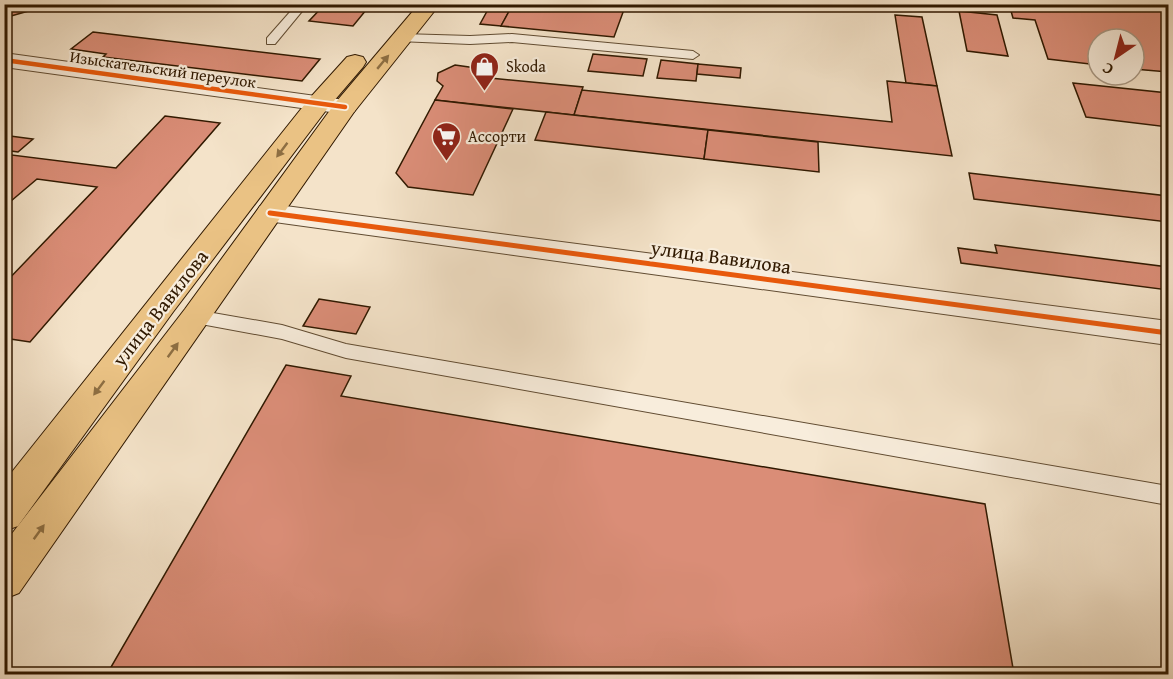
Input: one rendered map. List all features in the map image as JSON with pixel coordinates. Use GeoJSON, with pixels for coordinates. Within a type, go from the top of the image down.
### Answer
{"type":"FeatureCollection","features":[{"type":"Feature","properties":{"kind":"main road","name":"улица Вавилова"},"geometry":{"type":"LineString","coordinates":[[4,513],[332,105],[405,4]]}},
{"type":"Feature","properties":{"kind":"main road","name":"улица Вавилова"},"geometry":{"type":"LineString","coordinates":[[4,579],[270,213],[332,105],[402,38],[430,4]]}},
{"type":"Feature","properties":{"kind":"street","name":"Изыскательский переулок"},"geometry":{"type":"LineString","coordinates":[[4,60],[332,105]]}},
{"type":"Feature","properties":{"kind":"street","name":"улица Вавилова"},"geometry":{"type":"LineString","coordinates":[[270,213],[1168,333]]}},
{"type":"Feature","properties":{"kind":"lane"},"geometry":{"type":"LineString","coordinates":[[271,42],[303,4]]}},
{"type":"Feature","properties":{"kind":"lane"},"geometry":{"type":"LineString","coordinates":[[402,38],[470,40],[513,38],[693,55]]}},
{"type":"Feature","properties":{"kind":"lane"},"geometry":{"type":"LineString","coordinates":[[196,317],[282,332],[346,351],[1168,496]]}},
{"type":"Feature","properties":{"kind":"building"},"geometry":{"type":"Polygon","coordinates":[[[19,4],[36,4],[39,8],[4,18],[4,9],[19,4]]]}},
{"type":"Feature","properties":{"kind":"building"},"geometry":{"type":"Polygon","coordinates":[[[325,4],[371,4],[353,26],[309,21],[325,4]]]}},
{"type":"Feature","properties":{"kind":"building"},"geometry":{"type":"Polygon","coordinates":[[[491,4],[513,4],[501,26],[480,24],[491,4]]]}},
{"type":"Feature","properties":{"kind":"building"},"geometry":{"type":"Polygon","coordinates":[[[513,4],[626,4],[614,37],[501,26],[513,4]]]}},
{"type":"Feature","properties":{"kind":"building"},"geometry":{"type":"Polygon","coordinates":[[[807,4],[857,4],[859,7],[812,11],[807,4]]]}},
{"type":"Feature","properties":{"kind":"building"},"geometry":{"type":"Polygon","coordinates":[[[1009,4],[1168,4],[1168,72],[1146,70],[1146,27],[1086,27],[1086,64],[1048,59],[1035,20],[1013,18],[1009,4]]]}},
{"type":"Feature","properties":{"kind":"building"},"geometry":{"type":"Polygon","coordinates":[[[959,11],[997,15],[1008,56],[967,51],[959,11]]]}},
{"type":"Feature","properties":{"kind":"building"},"geometry":{"type":"Polygon","coordinates":[[[895,15],[922,17],[937,86],[906,83],[895,15]]]}},
{"type":"Feature","properties":{"kind":"building"},"geometry":{"type":"Polygon","coordinates":[[[93,32],[320,59],[302,81],[103,57],[106,54],[71,49],[93,32]]]}},
{"type":"Feature","properties":{"kind":"building"},"geometry":{"type":"Polygon","coordinates":[[[593,54],[647,59],[643,76],[588,71],[593,54]]]}},
{"type":"Feature","properties":{"kind":"building"},"geometry":{"type":"Polygon","coordinates":[[[661,60],[698,64],[696,81],[657,78],[661,60]]]}},
{"type":"Feature","properties":{"kind":"building"},"geometry":{"type":"Polygon","coordinates":[[[698,64],[741,68],[740,78],[697,74],[698,64]]]}},
{"type":"Feature","properties":{"kind":"building"},"geometry":{"type":"Polygon","coordinates":[[[455,65],[476,68],[480,77],[583,87],[574,115],[435,100],[443,86],[437,81],[438,73],[455,65]]]}},
{"type":"Feature","properties":{"kind":"building"},"geometry":{"type":"Polygon","coordinates":[[[887,81],[937,86],[952,156],[574,115],[582,90],[892,122],[887,81]]]}},
{"type":"Feature","properties":{"kind":"building"},"geometry":{"type":"Polygon","coordinates":[[[1073,83],[1086,84],[1086,87],[1111,87],[1168,93],[1168,127],[1086,117],[1073,83]]]}},
{"type":"Feature","properties":{"kind":"building"},"geometry":{"type":"Polygon","coordinates":[[[435,100],[513,109],[473,195],[408,187],[396,173],[435,100]]]}},
{"type":"Feature","properties":{"kind":"building"},"geometry":{"type":"Polygon","coordinates":[[[546,112],[708,130],[704,159],[535,140],[546,112]]]}},
{"type":"Feature","properties":{"kind":"building"},"geometry":{"type":"Polygon","coordinates":[[[165,116],[220,123],[30,342],[4,338],[4,284],[97,187],[37,179],[4,207],[4,154],[116,168],[165,116]]]}},
{"type":"Feature","properties":{"kind":"building"},"geometry":{"type":"Polygon","coordinates":[[[708,130],[818,142],[819,172],[704,159],[708,130]]]}},
{"type":"Feature","properties":{"kind":"building"},"geometry":{"type":"Polygon","coordinates":[[[10,136],[33,139],[18,152],[4,150],[4,141],[10,136]]]}},
{"type":"Feature","properties":{"kind":"building"},"geometry":{"type":"Polygon","coordinates":[[[969,173],[1168,196],[1168,222],[974,199],[969,173]]]}},
{"type":"Feature","properties":{"kind":"building"},"geometry":{"type":"Polygon","coordinates":[[[995,245],[1168,267],[1168,290],[961,263],[958,248],[997,253],[995,245]]]}},
{"type":"Feature","properties":{"kind":"building"},"geometry":{"type":"Polygon","coordinates":[[[319,299],[370,307],[356,334],[303,326],[319,299]]]}},
{"type":"Feature","properties":{"kind":"building"},"geometry":{"type":"Polygon","coordinates":[[[286,365],[351,376],[341,396],[985,504],[1014,674],[107,674],[286,365]]]}},
{"type":"Feature","properties":{"kind":"cycle path"},"geometry":{"type":"LineString","coordinates":[[4,60],[345,107]]}},
{"type":"Feature","properties":{"kind":"cycle path"},"geometry":{"type":"LineString","coordinates":[[270,213],[1168,333]]}},
{"type":"Feature","properties":{"kind":"place","name":"Skoda"},"geometry":{"type":"Point","coordinates":[485,92]}},
{"type":"Feature","properties":{"kind":"place","name":"Ассорти"},"geometry":{"type":"Point","coordinates":[447,162]}}]}
